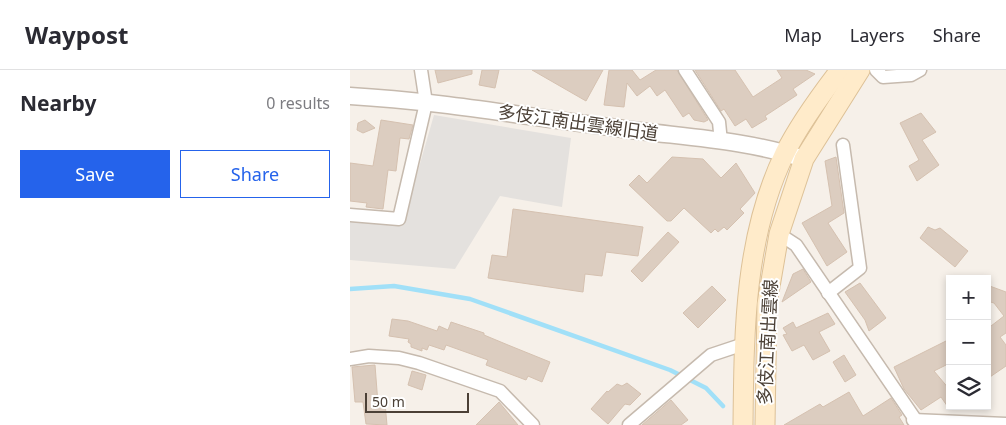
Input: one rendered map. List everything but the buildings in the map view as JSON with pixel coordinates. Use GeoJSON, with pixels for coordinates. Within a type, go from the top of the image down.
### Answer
{"type":"FeatureCollection","features":[{"type":"Feature","properties":{"kind":"main road","name":"多伎江南出雲線"},"geometry":{"type":"LineString","coordinates":[[744,425],[746,304],[760,226],[785,153],[819,97],[840,70]]}},
{"type":"Feature","properties":{"kind":"main road","name":"多伎江南出雲線"},"geometry":{"type":"LineString","coordinates":[[765,425],[767,304],[779,234],[804,158],[860,70]]}},
{"type":"Feature","properties":{"kind":"street"},"geometry":{"type":"LineString","coordinates":[[350,215],[399,219],[426,103],[421,70]]}},
{"type":"Feature","properties":{"kind":"street"},"geometry":{"type":"LineString","coordinates":[[685,70],[719,122],[721,142]]}},
{"type":"Feature","properties":{"kind":"street"},"geometry":{"type":"LineString","coordinates":[[876,70],[883,77],[911,75],[920,70]]}},
{"type":"Feature","properties":{"kind":"street","name":"多伎江南出雲線旧道"},"geometry":{"type":"LineString","coordinates":[[350,96],[426,103],[721,142],[804,158]]}},
{"type":"Feature","properties":{"kind":"street"},"geometry":{"type":"LineString","coordinates":[[828,293],[860,268],[843,144]]}},
{"type":"Feature","properties":{"kind":"street"},"geometry":{"type":"LineString","coordinates":[[779,234],[796,245],[916,422],[1006,424]]}},
{"type":"Feature","properties":{"kind":"street"},"geometry":{"type":"LineString","coordinates":[[629,425],[711,355],[744,344]]}},
{"type":"Feature","properties":{"kind":"street"},"geometry":{"type":"LineString","coordinates":[[350,358],[369,356],[405,360],[500,391],[533,425]]}},
{"type":"Feature","properties":{"kind":"shaded area"},"geometry":{"type":"Polygon","coordinates":[[[434,115],[571,138],[562,207],[500,196],[455,269],[350,260],[350,221],[402,226],[434,115]]]}},
{"type":"Feature","properties":{"kind":"waterway"},"geometry":{"type":"LineString","coordinates":[[350,289],[394,286],[470,299],[670,370],[706,388],[723,406]]}}]}
